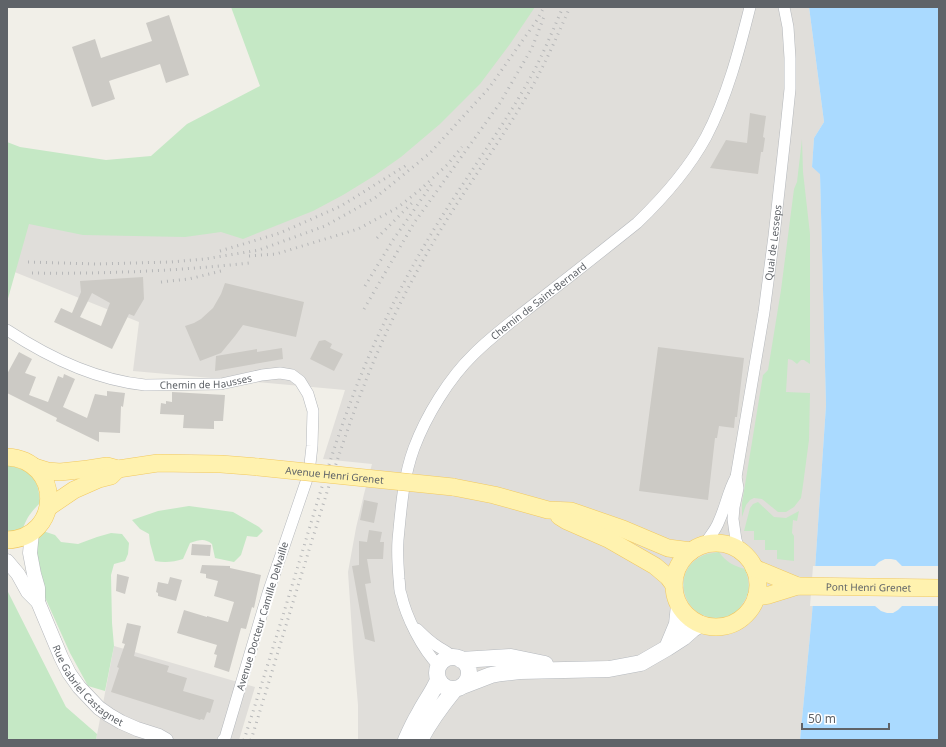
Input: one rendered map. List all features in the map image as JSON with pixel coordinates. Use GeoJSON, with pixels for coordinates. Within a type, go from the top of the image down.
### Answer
{"type":"FeatureCollection","features":[{"type":"Feature","properties":{"kind":"main road","name":"Avenue Henri Grenet"},"geometry":{"type":"LineString","coordinates":[[7,457],[16,457],[36,467],[48,471],[60,472],[107,466],[118,469],[158,463],[221,464],[453,487],[494,495],[548,510],[571,511],[617,527],[668,548],[698,548]]}},
{"type":"Feature","properties":{"kind":"main road"},"geometry":{"type":"LineString","coordinates":[[7,540],[14,540],[24,537],[32,532],[43,521],[48,507],[49,492],[44,479],[36,467]]}},
{"type":"Feature","properties":{"kind":"main road","name":"Avenue Henri Grenet"},"geometry":{"type":"LineString","coordinates":[[48,507],[74,490],[99,479],[111,476],[118,469]]}},
{"type":"Feature","properties":{"kind":"main road","name":"Avenue Henri Grenet"},"geometry":{"type":"LineString","coordinates":[[548,510],[567,521],[608,539],[655,566],[668,577],[674,585]]}},
{"type":"Feature","properties":{"kind":"main road"},"geometry":{"type":"LineString","coordinates":[[716,543],[728,545],[740,551],[748,558],[754,568],[757,582],[756,597],[750,609],[740,619],[728,625],[715,627],[701,624],[688,617],[679,605],[675,595],[674,585],[678,566],[684,557],[698,548],[716,543]]}},
{"type":"Feature","properties":{"kind":"main road"},"geometry":{"type":"LineString","coordinates":[[754,568],[779,585]]}},
{"type":"Feature","properties":{"kind":"main road","name":"Pont Henri Grenet"},"geometry":{"type":"LineString","coordinates":[[756,597],[770,595],[779,585],[939,588]]}},
{"type":"Feature","properties":{"kind":"main road"},"geometry":{"type":"LineString","coordinates":[[667,648],[677,624],[679,605]]}},
{"type":"Feature","properties":{"kind":"main road"},"geometry":{"type":"LineString","coordinates":[[439,673],[441,685],[450,689],[460,687],[491,675],[502,673],[520,671],[609,669],[641,663],[684,637],[701,624]]}},
{"type":"Feature","properties":{"kind":"main road"},"geometry":{"type":"LineString","coordinates":[[406,740],[419,712],[430,697],[445,659],[511,657],[572,670]]}},
{"type":"Feature","properties":{"kind":"main road"},"geometry":{"type":"LineString","coordinates":[[420,740],[436,713],[467,681],[469,671],[468,667],[457,658]]}},
{"type":"Feature","properties":{"kind":"street","name":"Chemin de Saint-Bernard"},"geometry":{"type":"LineString","coordinates":[[439,673],[433,660],[421,643],[411,624],[400,594],[397,558],[401,503],[408,467],[420,433],[428,417],[452,380],[473,355],[501,330],[637,223],[671,188],[705,138],[715,118],[725,94],[750,7]]}},
{"type":"Feature","properties":{"kind":"street","name":"Quai de Lesseps"},"geometry":{"type":"LineString","coordinates":[[740,551],[736,540],[733,520],[738,488],[736,477],[764,312],[790,89],[788,27],[784,7]]}},
{"type":"Feature","properties":{"kind":"street","name":"Chemin de Hausses"},"geometry":{"type":"LineString","coordinates":[[7,330],[56,359],[106,377],[134,384],[221,384],[262,375],[280,373],[292,375],[300,381],[308,394],[313,411],[310,464],[303,491]]}},
{"type":"Feature","properties":{"kind":"street","name":"Quai de Lesseps"},"geometry":{"type":"LineString","coordinates":[[698,548],[719,522],[726,504],[730,486],[736,477]]}},
{"type":"Feature","properties":{"kind":"street","name":"Avenue Docteur Camille Delvaille"},"geometry":{"type":"LineString","coordinates":[[223,740],[225,738],[268,593],[303,491]]}},
{"type":"Feature","properties":{"kind":"street","name":"Rue Gabriel Castagnet"},"geometry":{"type":"LineString","coordinates":[[32,532],[30,553],[38,588],[38,602]]}},
{"type":"Feature","properties":{"kind":"street","name":"Rue Gabriel Castagnet"},"geometry":{"type":"LineString","coordinates":[[7,561],[18,574],[28,592],[38,602],[61,657],[69,673],[79,687],[99,708],[109,715],[121,722],[166,740]]}},
{"type":"Feature","properties":{"kind":"street","name":"Chemin de Saint-Bernard"},"geometry":{"type":"LineString","coordinates":[[411,624],[439,648],[457,658]]}},
{"type":"Feature","properties":{"kind":"shaded area"},"geometry":{"type":"Polygon","coordinates":[[[521,7],[809,7],[824,122],[814,138],[812,167],[820,173],[826,405],[812,614],[800,740],[358,740],[358,705],[348,572],[356,528],[372,464],[323,459],[345,390],[133,371],[139,322],[12,271],[17,203],[82,214],[521,7]]]}},
{"type":"Feature","properties":{"kind":"shaded area"},"geometry":{"type":"Polygon","coordinates":[[[114,646],[255,687],[239,740],[96,740],[114,646]]]}},
{"type":"Feature","properties":{"kind":"green space"},"geometry":{"type":"Polygon","coordinates":[[[231,7],[535,7],[480,84],[440,124],[401,157],[343,195],[313,211],[243,239],[221,232],[185,237],[83,235],[29,224],[7,302],[7,142],[20,147],[106,160],[151,156],[187,124],[260,86],[231,7]]]}},
{"type":"Feature","properties":{"kind":"green space"},"geometry":{"type":"Polygon","coordinates":[[[802,139],[803,172],[810,234],[810,364],[804,360],[801,360],[797,364],[788,359],[786,392],[810,393],[809,440],[801,498],[794,507],[786,512],[778,512],[762,499],[754,498],[746,505],[742,517],[742,503],[763,375],[768,370],[781,290],[802,139]]]}},
{"type":"Feature","properties":{"kind":"green space"},"geometry":{"type":"Polygon","coordinates":[[[7,465],[22,470],[32,476],[38,487],[40,503],[26,521],[23,529],[7,533],[7,465]]]}},
{"type":"Feature","properties":{"kind":"green space"},"geometry":{"type":"Polygon","coordinates":[[[758,502],[774,517],[786,518],[799,511],[797,521],[793,520],[792,533],[794,536],[794,561],[777,559],[777,550],[765,550],[765,540],[754,540],[754,531],[744,531],[750,508],[753,504],[758,502]]]}},
{"type":"Feature","properties":{"kind":"green space"},"geometry":{"type":"Polygon","coordinates":[[[189,506],[233,512],[259,527],[263,531],[257,537],[247,536],[241,555],[234,562],[215,558],[212,544],[202,540],[190,543],[183,559],[169,562],[155,561],[149,534],[140,529],[132,520],[158,511],[189,506]]]}},
{"type":"Feature","properties":{"kind":"green space"},"geometry":{"type":"Polygon","coordinates":[[[43,531],[55,535],[61,542],[78,544],[111,533],[122,534],[129,543],[128,554],[125,561],[114,564],[111,575],[114,646],[105,691],[88,686],[70,653],[43,593],[34,556],[38,536],[43,531]]]}},
{"type":"Feature","properties":{"kind":"green space"},"geometry":{"type":"Polygon","coordinates":[[[719,552],[730,563],[745,569],[749,588],[747,597],[739,609],[727,616],[717,618],[705,616],[695,610],[688,602],[684,592],[684,581],[687,571],[693,562],[704,555],[719,552]]]}},
{"type":"Feature","properties":{"kind":"green space"},"geometry":{"type":"Polygon","coordinates":[[[7,590],[66,707],[97,734],[96,740],[7,740],[7,590]]]}},
{"type":"Feature","properties":{"kind":"water"},"geometry":{"type":"Polygon","coordinates":[[[809,7],[939,7],[939,740],[800,740],[812,614],[826,405],[820,174],[812,167],[814,138],[824,122],[809,7]]]}},
{"type":"Feature","properties":{"kind":"pier"},"geometry":{"type":"Polygon","coordinates":[[[885,559],[896,560],[902,566],[939,566],[939,606],[902,606],[893,613],[887,613],[881,611],[875,606],[810,606],[813,566],[875,566],[885,559]]]}},
{"type":"Feature","properties":{"kind":"building"},"geometry":{"type":"Polygon","coordinates":[[[169,15],[189,75],[166,83],[160,64],[109,81],[115,99],[92,107],[72,47],[95,39],[101,58],[152,41],[146,23],[169,15]]]}},
{"type":"Feature","properties":{"kind":"building"},"geometry":{"type":"Polygon","coordinates":[[[750,113],[766,116],[763,137],[765,138],[763,152],[761,152],[758,174],[710,168],[726,140],[747,143],[750,113]]]}},
{"type":"Feature","properties":{"kind":"building"},"geometry":{"type":"Polygon","coordinates":[[[143,277],[144,299],[134,316],[129,314],[112,349],[54,322],[61,308],[72,313],[81,292],[80,281],[143,277]],[[92,293],[80,317],[101,326],[110,303],[92,293]]]}},
{"type":"Feature","properties":{"kind":"building"},"geometry":{"type":"Polygon","coordinates":[[[225,283],[304,302],[296,337],[243,325],[221,353],[200,361],[185,326],[201,319],[213,308],[225,283]]]}},
{"type":"Feature","properties":{"kind":"building"},"geometry":{"type":"Polygon","coordinates":[[[325,340],[332,344],[330,348],[343,354],[334,371],[310,359],[319,341],[325,340]]]}},
{"type":"Feature","properties":{"kind":"building"},"geometry":{"type":"Polygon","coordinates":[[[658,347],[744,358],[737,417],[735,417],[734,428],[719,426],[717,438],[715,438],[708,500],[639,491],[658,347]]]}},
{"type":"Feature","properties":{"kind":"building"},"geometry":{"type":"Polygon","coordinates":[[[282,348],[283,359],[215,371],[216,356],[257,349],[257,352],[282,348]]]}},
{"type":"Feature","properties":{"kind":"building"},"geometry":{"type":"Polygon","coordinates":[[[19,352],[32,359],[25,373],[36,377],[29,395],[48,402],[58,376],[63,378],[64,374],[75,379],[63,407],[87,418],[95,394],[107,396],[107,391],[125,393],[123,407],[121,406],[120,433],[99,432],[99,442],[56,421],[57,418],[7,393],[7,374],[19,352]]]}},
{"type":"Feature","properties":{"kind":"building"},"geometry":{"type":"Polygon","coordinates":[[[172,392],[225,395],[223,421],[214,421],[214,429],[183,428],[184,415],[160,414],[161,403],[166,404],[166,401],[172,402],[172,392]]]}},
{"type":"Feature","properties":{"kind":"building"},"geometry":{"type":"Polygon","coordinates":[[[364,500],[378,503],[374,523],[360,520],[364,500]]]}},
{"type":"Feature","properties":{"kind":"building"},"geometry":{"type":"Polygon","coordinates":[[[369,530],[382,532],[380,542],[384,542],[383,559],[367,559],[371,583],[365,584],[375,642],[365,639],[352,566],[359,565],[359,541],[367,542],[369,530]]]}},
{"type":"Feature","properties":{"kind":"building"},"geometry":{"type":"Polygon","coordinates":[[[192,544],[211,545],[210,556],[191,555],[192,544]]]}},
{"type":"Feature","properties":{"kind":"building"},"geometry":{"type":"Polygon","coordinates":[[[202,565],[230,566],[230,568],[261,575],[254,608],[252,607],[246,629],[241,628],[229,672],[214,667],[217,655],[214,654],[217,645],[177,633],[184,610],[228,622],[234,602],[214,596],[218,581],[206,578],[206,574],[200,573],[202,565]]]}},
{"type":"Feature","properties":{"kind":"building"},"geometry":{"type":"Polygon","coordinates":[[[117,574],[129,577],[125,594],[116,591],[117,574]]]}},
{"type":"Feature","properties":{"kind":"building"},"geometry":{"type":"Polygon","coordinates":[[[170,577],[182,580],[176,601],[158,596],[158,593],[156,592],[158,582],[168,584],[170,577]]]}},
{"type":"Feature","properties":{"kind":"building"},"geometry":{"type":"Polygon","coordinates":[[[127,623],[141,626],[134,656],[169,666],[167,672],[187,678],[183,691],[214,700],[210,713],[207,712],[204,720],[111,692],[119,668],[117,667],[125,644],[122,643],[127,623]]]}},
{"type":"Feature","properties":{"kind":"railway"},"geometry":{"type":"LineString","coordinates":[[28,262],[96,264],[171,262],[205,259],[259,250],[325,226],[375,198],[430,153],[489,88],[537,20],[544,7]]}},
{"type":"Feature","properties":{"kind":"railway"},"geometry":{"type":"LineString","coordinates":[[244,740],[331,459],[360,376],[413,265],[429,237],[529,80],[543,53],[563,7]]}},
{"type":"Feature","properties":{"kind":"railway"},"geometry":{"type":"LineString","coordinates":[[251,740],[336,463],[377,353],[403,298],[434,241],[532,87],[570,7]]}},
{"type":"Feature","properties":{"kind":"railway"},"geometry":{"type":"LineString","coordinates":[[364,309],[414,223],[500,103],[532,48],[545,14]]}},
{"type":"Feature","properties":{"kind":"railway"},"geometry":{"type":"LineString","coordinates":[[249,256],[276,254],[358,229],[397,208],[421,189],[447,165],[462,147]]}},
{"type":"Feature","properties":{"kind":"railway"},"geometry":{"type":"LineString","coordinates":[[220,251],[280,233],[341,206],[409,163]]}},
{"type":"Feature","properties":{"kind":"railway"},"geometry":{"type":"LineString","coordinates":[[365,286],[393,240],[432,184]]}},
{"type":"Feature","properties":{"kind":"railway"},"geometry":{"type":"LineString","coordinates":[[377,238],[415,200]]}},
{"type":"Feature","properties":{"kind":"railway"},"geometry":{"type":"LineString","coordinates":[[32,273],[141,271],[249,263]]}},
{"type":"Feature","properties":{"kind":"railway"},"geometry":{"type":"LineString","coordinates":[[161,282],[189,279],[225,270]]}}]}
